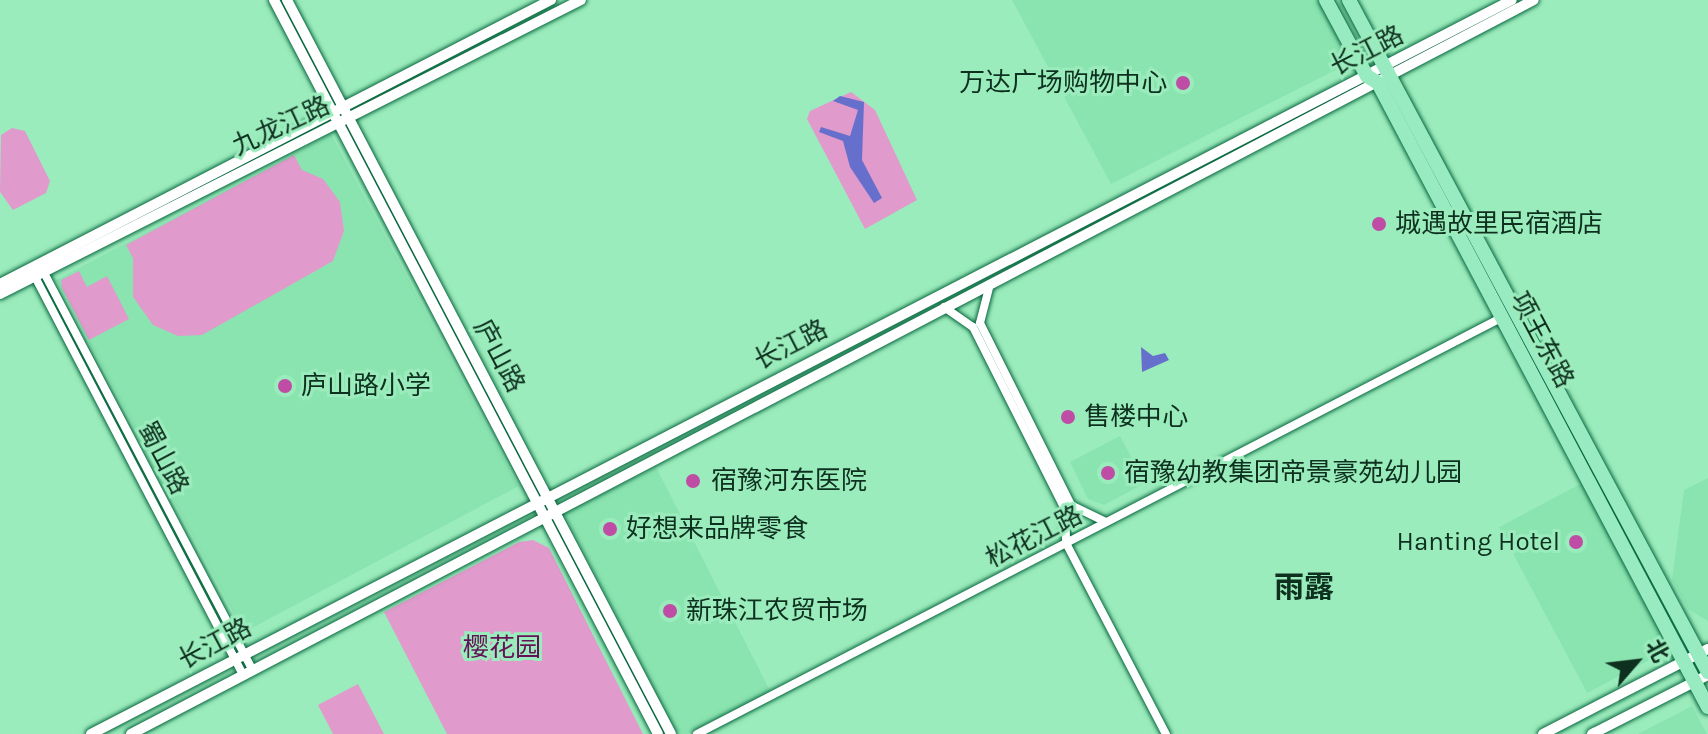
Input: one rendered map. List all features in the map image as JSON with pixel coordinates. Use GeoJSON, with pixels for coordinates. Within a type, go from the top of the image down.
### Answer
{"type":"FeatureCollection","features":[{"type":"Feature","properties":{"kind":"main road","name":"项王东路"},"geometry":{"type":"LineString","coordinates":[[1326,0],[1380,76],[1520,311],[1703,652],[1708,707]]}},
{"type":"Feature","properties":{"kind":"main road","name":"项王东路"},"geometry":{"type":"LineString","coordinates":[[1349,0],[1380,76],[1684,662],[1704,676]]}},
{"type":"Feature","properties":{"kind":"street","name":"庐山路"},"geometry":{"type":"LineString","coordinates":[[274,0],[542,497]]}},
{"type":"Feature","properties":{"kind":"street","name":"庐山路"},"geometry":{"type":"LineString","coordinates":[[287,0],[542,497],[658,734]]}},
{"type":"Feature","properties":{"kind":"street","name":"九龙江路"},"geometry":{"type":"LineString","coordinates":[[0,294],[37,270],[551,0]]}},
{"type":"Feature","properties":{"kind":"street","name":"九龙江路"},"geometry":{"type":"LineString","coordinates":[[0,284],[37,270],[290,143],[339,124],[581,0]]}},
{"type":"Feature","properties":{"kind":"street","name":"长江路"},"geometry":{"type":"LineString","coordinates":[[131,734],[1380,76],[1512,0]]}},
{"type":"Feature","properties":{"kind":"street","name":"长江路"},"geometry":{"type":"LineString","coordinates":[[91,734],[542,497],[1534,0]]}},
{"type":"Feature","properties":{"kind":"street","name":"蜀山路"},"geometry":{"type":"LineString","coordinates":[[37,270],[248,672]]}},
{"type":"Feature","properties":{"kind":"street"},"geometry":{"type":"LineString","coordinates":[[990,282],[980,323],[1071,505],[1106,522]]}},
{"type":"Feature","properties":{"kind":"street"},"geometry":{"type":"LineString","coordinates":[[943,307],[973,327],[1065,509],[1067,545],[1166,734]]}},
{"type":"Feature","properties":{"kind":"street","name":"松花江路"},"geometry":{"type":"LineString","coordinates":[[709,734],[1106,522],[1520,311]]}},
{"type":"Feature","properties":{"kind":"street","name":"松花江路"},"geometry":{"type":"LineString","coordinates":[[697,734],[1504,319]]}},
{"type":"Feature","properties":{"kind":"street","name":"庐山路"},"geometry":{"type":"LineString","coordinates":[[551,515],[671,734]]}},
{"type":"Feature","properties":{"kind":"street"},"geometry":{"type":"LineString","coordinates":[[1543,734],[1703,652]]}},
{"type":"Feature","properties":{"kind":"street"},"geometry":{"type":"LineString","coordinates":[[1592,734],[1704,676]]}},
{"type":"Feature","properties":{"kind":"shaded area"},"geometry":{"type":"Polygon","coordinates":[[[1012,0],[1318,0],[1348,55],[1343,66],[1111,184],[1012,0]]]}},
{"type":"Feature","properties":{"kind":"shaded area","name":"庐山路小学"},"geometry":{"type":"Polygon","coordinates":[[[331,134],[518,486],[244,632],[56,280],[331,134]]]}},
{"type":"Feature","properties":{"kind":"shaded area","name":"宿豫幼教集团帝景豪苑幼儿园"},"geometry":{"type":"Polygon","coordinates":[[[1120,436],[1145,483],[1104,505],[1088,499],[1070,462],[1120,436]]]}},
{"type":"Feature","properties":{"kind":"shaded area"},"geometry":{"type":"Polygon","coordinates":[[[656,467],[770,692],[687,734],[676,734],[564,514],[656,467]]]}},
{"type":"Feature","properties":{"kind":"shaded area"},"geometry":{"type":"Polygon","coordinates":[[[1708,478],[1708,621],[1688,609],[1672,580],[1684,490],[1708,478]]]}},
{"type":"Feature","properties":{"kind":"shaded area"},"geometry":{"type":"Polygon","coordinates":[[[1582,483],[1670,649],[1587,693],[1499,527],[1582,483]]]}},
{"type":"Feature","properties":{"kind":"shaded area"},"geometry":{"type":"Polygon","coordinates":[[[1692,706],[1707,734],[1638,734],[1692,706]]]}},
{"type":"Feature","properties":{"kind":"green space"},"geometry":{"type":"Polygon","coordinates":[[[851,92],[875,110],[917,200],[865,229],[807,119],[810,111],[851,92]]]}},
{"type":"Feature","properties":{"kind":"green space"},"geometry":{"type":"Polygon","coordinates":[[[12,128],[25,131],[50,181],[46,193],[13,210],[0,192],[1,135],[12,128]]]}},
{"type":"Feature","properties":{"kind":"green space"},"geometry":{"type":"Polygon","coordinates":[[[294,155],[302,170],[323,179],[340,202],[344,231],[333,261],[202,335],[178,336],[153,325],[133,297],[133,258],[126,245],[294,155]]]}},
{"type":"Feature","properties":{"kind":"green space"},"geometry":{"type":"Polygon","coordinates":[[[79,271],[87,287],[107,276],[129,319],[89,340],[62,288],[61,280],[79,271]]]}},
{"type":"Feature","properties":{"kind":"green space","name":"樱花园"},"geometry":{"type":"Polygon","coordinates":[[[533,540],[549,548],[643,734],[447,734],[384,612],[519,542],[533,540]]]}},
{"type":"Feature","properties":{"kind":"green space"},"geometry":{"type":"Polygon","coordinates":[[[358,684],[384,734],[333,734],[318,705],[358,684]]]}},
{"type":"Feature","properties":{"kind":"water"},"geometry":{"type":"Polygon","coordinates":[[[840,96],[864,102],[862,160],[882,198],[874,203],[850,167],[843,141],[819,132],[821,127],[850,136],[858,110],[833,101],[840,96]]]}},
{"type":"Feature","properties":{"kind":"water"},"geometry":{"type":"Polygon","coordinates":[[[1141,347],[1153,356],[1165,353],[1169,360],[1142,372],[1141,347]]]}},
{"type":"Feature","properties":{"kind":"place","name":"万达广场购物中心"},"geometry":{"type":"Point","coordinates":[1183,83]}},
{"type":"Feature","properties":{"kind":"place","name":"城遇故里民宿酒店"},"geometry":{"type":"Point","coordinates":[1379,224]}},
{"type":"Feature","properties":{"kind":"place","name":"庐山路小学"},"geometry":{"type":"Point","coordinates":[285,386]}},
{"type":"Feature","properties":{"kind":"place","name":"售楼中心"},"geometry":{"type":"Point","coordinates":[1068,417]}},
{"type":"Feature","properties":{"kind":"place","name":"宿豫幼教集团帝景豪苑幼儿园"},"geometry":{"type":"Point","coordinates":[1108,473]}},
{"type":"Feature","properties":{"kind":"place","name":"宿豫河东医院"},"geometry":{"type":"Point","coordinates":[693,481]}},
{"type":"Feature","properties":{"kind":"place","name":"好想来品牌零食"},"geometry":{"type":"Point","coordinates":[610,529]}},
{"type":"Feature","properties":{"kind":"place","name":"Hanting Hotel"},"geometry":{"type":"Point","coordinates":[1576,542]}},
{"type":"Feature","properties":{"kind":"place","name":"新珠江农贸市场"},"geometry":{"type":"Point","coordinates":[670,611]}},
{"type":"Feature","properties":{"kind":"district","name":"雨露"},"geometry":{"type":"Point","coordinates":[1304,587]}}]}
